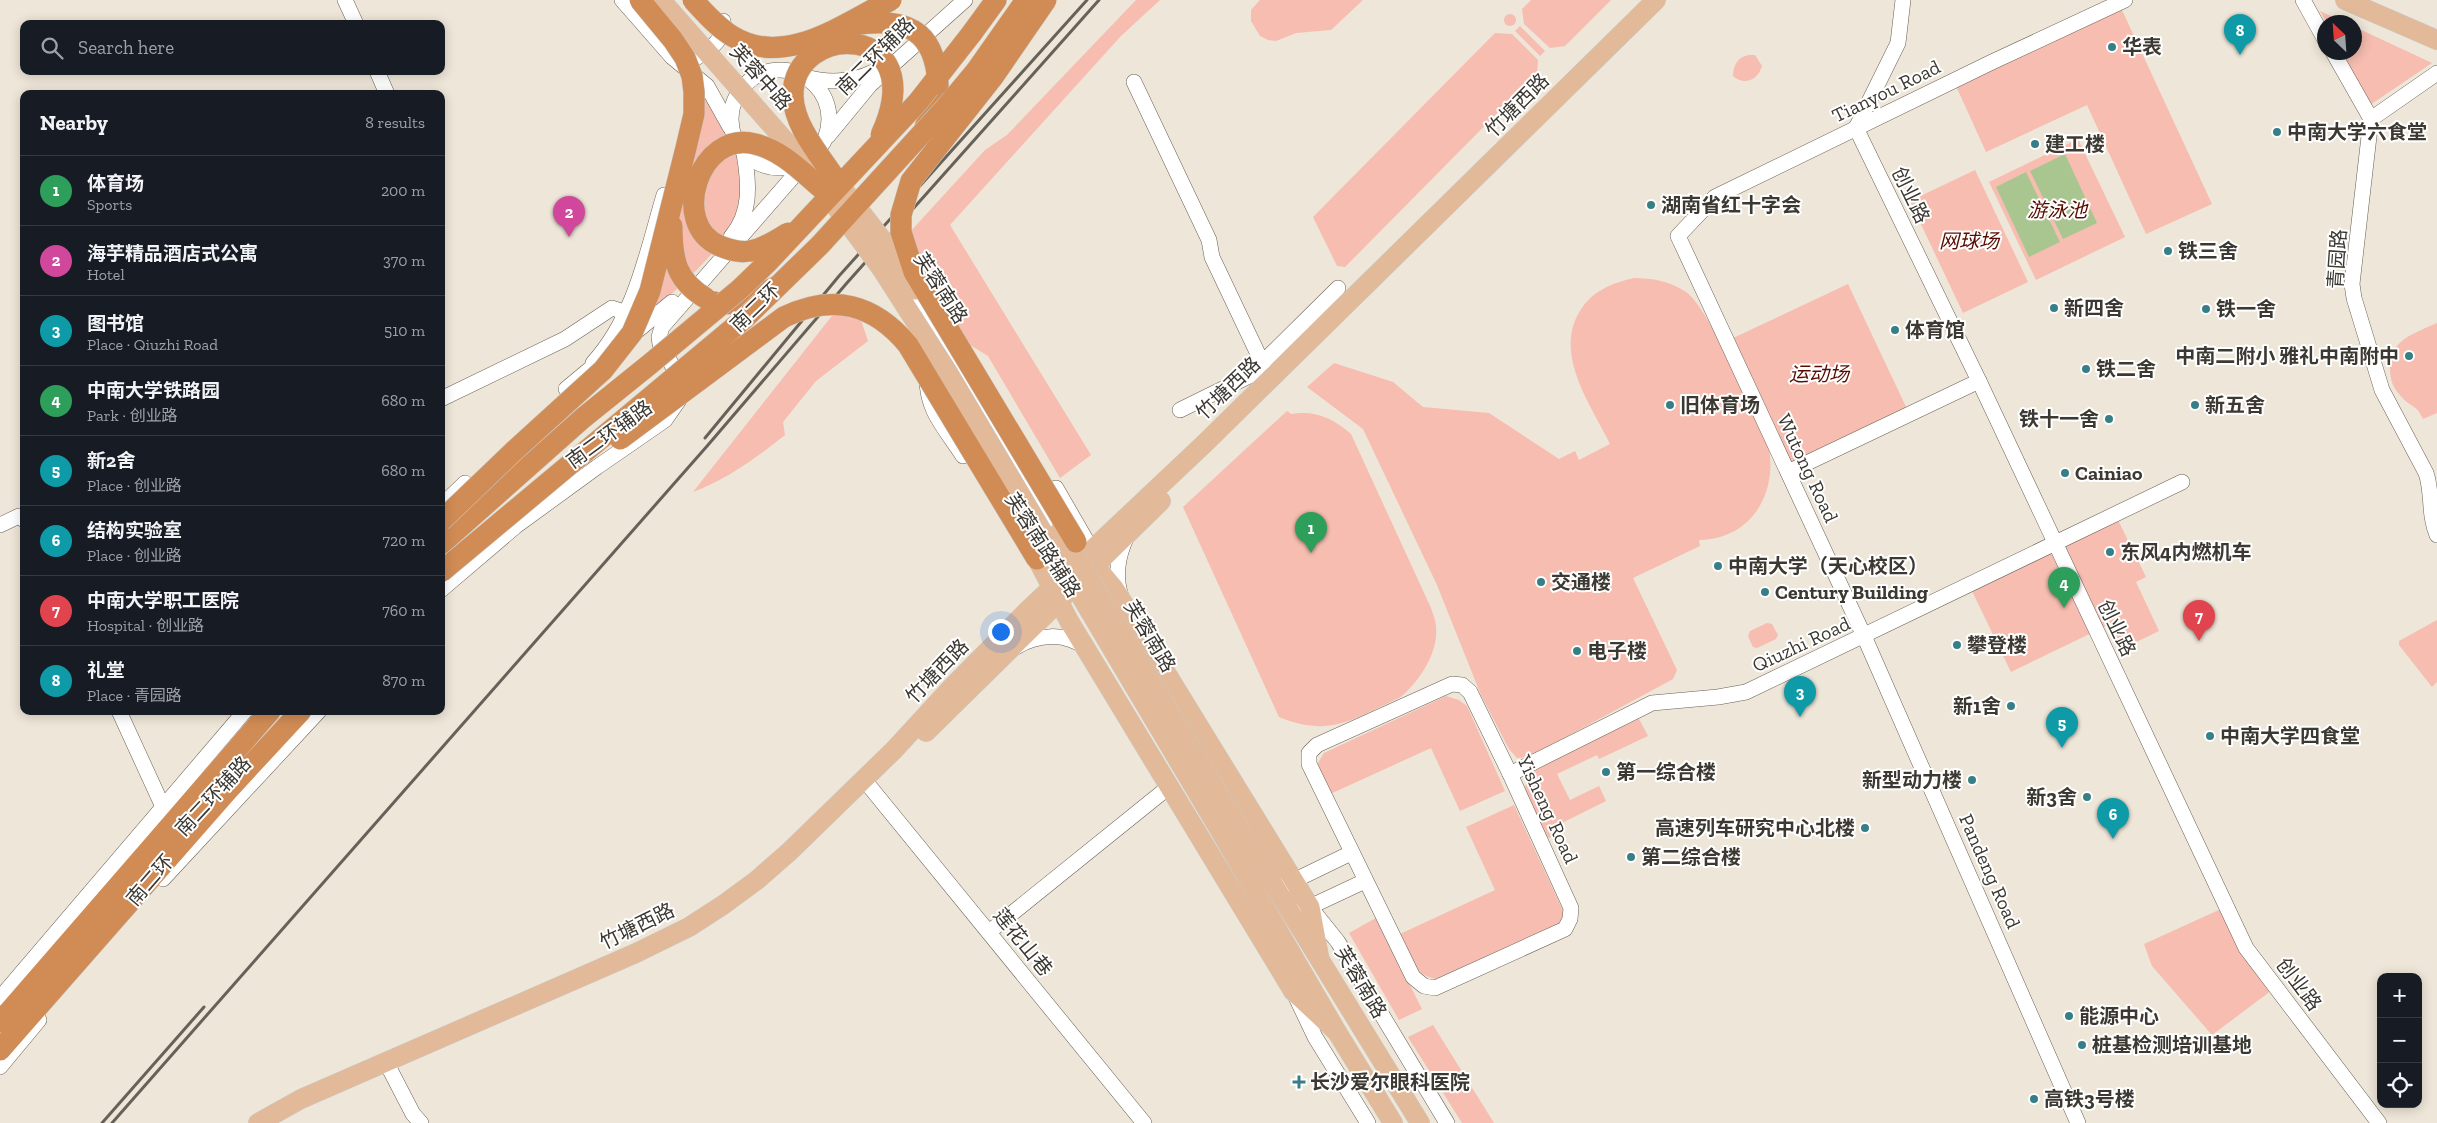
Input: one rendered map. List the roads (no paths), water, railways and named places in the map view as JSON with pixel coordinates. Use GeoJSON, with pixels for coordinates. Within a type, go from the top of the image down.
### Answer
{"type":"FeatureCollection","features":[{"type":"Feature","properties":{"kind":"highway"},"geometry":{"type":"LineString","coordinates":[[445,517],[603,370],[632,333],[650,291],[694,114],[692,76],[685,58],[673,40],[640,0]]}},
{"type":"Feature","properties":{"kind":"highway"},"geometry":{"type":"LineString","coordinates":[[693,0],[708,16],[733,37],[753,45],[784,48],[800,44],[845,26],[886,21],[907,27],[928,44],[938,68],[936,102],[918,138]]}},
{"type":"Feature","properties":{"kind":"highway"},"geometry":{"type":"LineString","coordinates":[[825,34],[891,0]]}},
{"type":"Feature","properties":{"kind":"highway","name":"南二环"},"geometry":{"type":"LineString","coordinates":[[445,540],[583,418],[740,289],[805,223],[918,102],[996,0]]}},
{"type":"Feature","properties":{"kind":"highway","name":"南二环"},"geometry":{"type":"LineString","coordinates":[[445,569],[744,319],[820,245],[918,138],[976,70],[1026,0]]}},
{"type":"Feature","properties":{"kind":"highway"},"geometry":{"type":"LineString","coordinates":[[1046,0],[993,77],[912,182],[901,215],[901,232],[914,272],[1089,555]]}},
{"type":"Feature","properties":{"kind":"highway"},"geometry":{"type":"LineString","coordinates":[[825,179],[800,123],[793,96],[799,71],[808,60],[832,45],[845,42],[870,48],[887,64],[894,79],[895,92],[892,108],[880,139],[870,154]]}},
{"type":"Feature","properties":{"kind":"highway"},"geometry":{"type":"LineString","coordinates":[[805,223],[776,240],[751,251],[738,252],[717,244],[703,233],[696,220],[694,190],[699,175],[712,156],[730,144],[753,143],[777,153],[825,179]]}},
{"type":"Feature","properties":{"kind":"highway"},"geometry":{"type":"LineString","coordinates":[[673,198],[672,242],[676,265],[679,274],[690,288],[707,300],[732,303],[746,301],[778,285]]}},
{"type":"Feature","properties":{"kind":"highway"},"geometry":{"type":"LineString","coordinates":[[510,514],[666,407],[784,317],[802,308],[835,304],[851,306],[883,320],[908,345],[1037,559]]}},
{"type":"Feature","properties":{"kind":"highway","name":"南二环"},"geometry":{"type":"LineString","coordinates":[[0,1050],[15,1006],[267,715]]}},
{"type":"Feature","properties":{"kind":"highway","name":"南二环"},"geometry":{"type":"LineString","coordinates":[[0,1020],[228,790],[297,715]]}},
{"type":"Feature","properties":{"kind":"main road","name":"芙蓉中路"},"geometry":{"type":"LineString","coordinates":[[661,0],[825,179]]}},
{"type":"Feature","properties":{"kind":"main road","name":"芙蓉中路"},"geometry":{"type":"LineString","coordinates":[[676,0],[741,70],[825,179]]}},
{"type":"Feature","properties":{"kind":"main road","name":"竹塘西路"},"geometry":{"type":"LineString","coordinates":[[1124,528],[1203,445],[1656,0]]}},
{"type":"Feature","properties":{"kind":"main road","name":"竹塘西路"},"geometry":{"type":"LineString","coordinates":[[258,1123],[301,1099],[388,1066],[664,949],[734,910],[764,886],[870,787],[1008,652],[1055,591],[1089,555],[1124,528],[1669,0]]}},
{"type":"Feature","properties":{"kind":"main road"},"geometry":{"type":"LineString","coordinates":[[2345,0],[2437,40]]}},
{"type":"Feature","properties":{"kind":"main road","name":"芙蓉南路"},"geometry":{"type":"LineString","coordinates":[[825,179],[881,238],[956,354],[1234,837],[1337,1032],[1393,1123]]}},
{"type":"Feature","properties":{"kind":"main road"},"geometry":{"type":"LineString","coordinates":[[1089,555],[1127,609],[1301,911]]}},
{"type":"Feature","properties":{"kind":"main road"},"geometry":{"type":"LineString","coordinates":[[1037,559],[1069,620],[1293,991],[1337,1032]]}},
{"type":"Feature","properties":{"kind":"main road","name":"竹塘西路"},"geometry":{"type":"LineString","coordinates":[[274,1123],[388,1066],[636,953],[689,927],[723,905],[758,880],[789,852],[894,750],[951,688],[1028,611],[1055,591]]}},
{"type":"Feature","properties":{"kind":"main road","name":"芙蓉南路"},"geometry":{"type":"LineString","coordinates":[[1234,837],[1285,884]]}},
{"type":"Feature","properties":{"kind":"main road","name":"芙蓉南路"},"geometry":{"type":"LineString","coordinates":[[1301,911],[1319,956],[1420,1123]]}},
{"type":"Feature","properties":{"kind":"main road"},"geometry":{"type":"LineString","coordinates":[[0,1057],[15,1006]]}},
{"type":"Feature","properties":{"kind":"street"},"geometry":{"type":"LineString","coordinates":[[345,0],[354,20]]}},
{"type":"Feature","properties":{"kind":"street"},"geometry":{"type":"LineString","coordinates":[[445,502],[586,371],[677,298],[735,232],[747,203],[748,187],[744,153],[708,86],[672,57],[622,0]]}},
{"type":"Feature","properties":{"kind":"street","name":"南二环辅路"},"geometry":{"type":"LineString","coordinates":[[799,74],[817,80],[846,80],[871,74],[881,68],[954,0]]}},
{"type":"Feature","properties":{"kind":"street","name":"南二环辅路"},"geometry":{"type":"LineString","coordinates":[[820,148],[870,85],[964,0]]}},
{"type":"Feature","properties":{"kind":"street"},"geometry":{"type":"LineString","coordinates":[[1041,0],[1054,0]]}},
{"type":"Feature","properties":{"kind":"street"},"geometry":{"type":"LineString","coordinates":[[1856,128],[1898,43],[1903,0]]}},
{"type":"Feature","properties":{"kind":"street","name":"Tianyou Road"},"geometry":{"type":"LineString","coordinates":[[1678,236],[1715,197],[2125,0]]}},
{"type":"Feature","properties":{"kind":"street"},"geometry":{"type":"LineString","coordinates":[[2303,0],[2317,25]]}},
{"type":"Feature","properties":{"kind":"street"},"geometry":{"type":"LineString","coordinates":[[672,57],[683,62],[691,61],[719,40],[724,27],[711,5]]}},
{"type":"Feature","properties":{"kind":"street"},"geometry":{"type":"LineString","coordinates":[[711,5],[734,26],[822,93],[829,115],[827,132],[820,148],[818,161],[825,179]]}},
{"type":"Feature","properties":{"kind":"street"},"geometry":{"type":"LineString","coordinates":[[2338,60],[2371,119],[2437,72]]}},
{"type":"Feature","properties":{"kind":"street"},"geometry":{"type":"LineString","coordinates":[[732,132],[732,110],[741,90],[751,80],[764,73],[779,70],[799,74]]}},
{"type":"Feature","properties":{"kind":"street"},"geometry":{"type":"LineString","coordinates":[[379,75],[385,90]]}},
{"type":"Feature","properties":{"kind":"street"},"geometry":{"type":"LineString","coordinates":[[1134,82],[1209,240],[1212,256],[1258,354],[1264,362]]}},
{"type":"Feature","properties":{"kind":"street"},"geometry":{"type":"LineString","coordinates":[[586,371],[607,346],[626,313],[645,260],[673,165],[686,103],[708,86]]}},
{"type":"Feature","properties":{"kind":"street","name":"青园路"},"geometry":{"type":"LineString","coordinates":[[2371,119],[2352,284],[2354,298],[2382,390],[2426,472],[2430,486],[2430,514],[2437,535]]}},
{"type":"Feature","properties":{"kind":"street","name":"创业路"},"geometry":{"type":"LineString","coordinates":[[1856,128],[2159,760],[2246,948],[2379,1123]]}},
{"type":"Feature","properties":{"kind":"street"},"geometry":{"type":"LineString","coordinates":[[801,164],[820,148]]}},
{"type":"Feature","properties":{"kind":"street"},"geometry":{"type":"LineString","coordinates":[[744,153],[766,166],[801,164],[812,169],[825,179]]}},
{"type":"Feature","properties":{"kind":"street","name":"南二环辅路"},"geometry":{"type":"LineString","coordinates":[[445,587],[523,521],[666,420],[679,400],[681,381],[660,344],[659,337],[662,327],[801,164]]}},
{"type":"Feature","properties":{"kind":"street","name":"Wutong Road"},"geometry":{"type":"LineString","coordinates":[[1678,236],[1864,636]]}},
{"type":"Feature","properties":{"kind":"street","name":"芙蓉南路辅路"},"geometry":{"type":"LineString","coordinates":[[1055,591],[1059,557],[1053,540],[891,268],[942,340],[1059,536],[1089,555]]}},
{"type":"Feature","properties":{"kind":"street"},"geometry":{"type":"LineString","coordinates":[[1180,410],[1249,376],[1338,288]]}},
{"type":"Feature","properties":{"kind":"street"},"geometry":{"type":"LineString","coordinates":[[445,397],[565,339],[612,308],[626,313]]}},
{"type":"Feature","properties":{"kind":"street","name":"芙蓉南路辅路"},"geometry":{"type":"LineString","coordinates":[[928,330],[927,396],[931,409],[1055,591]]}},
{"type":"Feature","properties":{"kind":"street","name":"芙蓉南路辅路"},"geometry":{"type":"LineString","coordinates":[[942,340],[977,363],[982,369],[1089,555]]}},
{"type":"Feature","properties":{"kind":"street"},"geometry":{"type":"LineString","coordinates":[[1788,472],[1979,382]]}},
{"type":"Feature","properties":{"kind":"street","name":"Qiuzhi Road"},"geometry":{"type":"LineString","coordinates":[[1510,774],[1652,703],[1718,697],[1746,692],[2055,545],[2182,482]]}},
{"type":"Feature","properties":{"kind":"street"},"geometry":{"type":"LineString","coordinates":[[0,525],[20,517]]}},
{"type":"Feature","properties":{"kind":"street"},"geometry":{"type":"LineString","coordinates":[[1124,528],[1118,574],[1121,596],[1127,609]]}},
{"type":"Feature","properties":{"kind":"street"},"geometry":{"type":"LineString","coordinates":[[1008,652],[1022,644],[1046,636],[1071,639],[1086,648]]}},
{"type":"Feature","properties":{"kind":"street","name":"Pandeng Road"},"geometry":{"type":"LineString","coordinates":[[1864,636],[2078,1123]]}},
{"type":"Feature","properties":{"kind":"street","name":"Yisheng Road"},"geometry":{"type":"LineString","coordinates":[[1452,684],[1462,685],[1470,692],[1510,774],[1572,908],[1570,919],[1565,929],[1435,988],[1424,986],[1413,977],[1351,853],[1309,764],[1308,753],[1317,745],[1452,684]]}},
{"type":"Feature","properties":{"kind":"street"},"geometry":{"type":"LineString","coordinates":[[121,715],[163,807]]}},
{"type":"Feature","properties":{"kind":"street","name":"南二环辅路"},"geometry":{"type":"LineString","coordinates":[[15,1006],[163,807],[242,715]]}},
{"type":"Feature","properties":{"kind":"street","name":"南二环辅路"},"geometry":{"type":"LineString","coordinates":[[0,1067],[138,907],[315,715]]}},
{"type":"Feature","properties":{"kind":"street"},"geometry":{"type":"LineString","coordinates":[[989,932],[1170,786]]}},
{"type":"Feature","properties":{"kind":"street","name":"莲花山巷"},"geometry":{"type":"LineString","coordinates":[[870,787],[1144,1123]]}},
{"type":"Feature","properties":{"kind":"street"},"geometry":{"type":"LineString","coordinates":[[1285,884],[1351,853]]}},
{"type":"Feature","properties":{"kind":"street"},"geometry":{"type":"LineString","coordinates":[[1365,881],[1301,911],[1338,942],[1447,1123]]}},
{"type":"Feature","properties":{"kind":"street"},"geometry":{"type":"LineString","coordinates":[[1293,991],[1315,1037],[1368,1123]]}},
{"type":"Feature","properties":{"kind":"street"},"geometry":{"type":"LineString","coordinates":[[388,1066],[413,1114],[421,1123]]}},
{"type":"Feature","properties":{"kind":"railway"},"geometry":{"type":"LineString","coordinates":[[705,438],[839,276],[1087,0]]}},
{"type":"Feature","properties":{"kind":"railway"},"geometry":{"type":"LineString","coordinates":[[112,1123],[708,445],[846,284],[1099,0]]}},
{"type":"Feature","properties":{"kind":"railway"},"geometry":{"type":"LineString","coordinates":[[102,1123],[204,1007]]}},
{"type":"Feature","properties":{"kind":"place","name":"华表"},"geometry":{"type":"Point","coordinates":[2112,47]}},
{"type":"Feature","properties":{"kind":"place","name":"礼堂"},"geometry":{"type":"Point","coordinates":[2240,55]}},
{"type":"Feature","properties":{"kind":"place","name":"中南大学六食堂"},"geometry":{"type":"Point","coordinates":[2277,132]}},
{"type":"Feature","properties":{"kind":"place","name":"建工楼"},"geometry":{"type":"Point","coordinates":[2035,144]}},
{"type":"Feature","properties":{"kind":"place","name":"湖南省红十字会"},"geometry":{"type":"Point","coordinates":[1651,205]}},
{"type":"Feature","properties":{"kind":"place","name":"海芋精品酒店式公寓"},"geometry":{"type":"Point","coordinates":[569,237]}},
{"type":"Feature","properties":{"kind":"place","name":"铁三舍"},"geometry":{"type":"Point","coordinates":[2168,251]}},
{"type":"Feature","properties":{"kind":"place","name":"新四舍"},"geometry":{"type":"Point","coordinates":[2054,308]}},
{"type":"Feature","properties":{"kind":"place","name":"铁一舍"},"geometry":{"type":"Point","coordinates":[2206,309]}},
{"type":"Feature","properties":{"kind":"place","name":"体育馆"},"geometry":{"type":"Point","coordinates":[1895,330]}},
{"type":"Feature","properties":{"kind":"place","name":"中南二附小 雅礼中南附中"},"geometry":{"type":"Point","coordinates":[2409,356]}},
{"type":"Feature","properties":{"kind":"place","name":"铁二舍"},"geometry":{"type":"Point","coordinates":[2086,369]}},
{"type":"Feature","properties":{"kind":"place","name":"旧体育场"},"geometry":{"type":"Point","coordinates":[1670,405]}},
{"type":"Feature","properties":{"kind":"place","name":"新五舍"},"geometry":{"type":"Point","coordinates":[2195,405]}},
{"type":"Feature","properties":{"kind":"place","name":"铁十一舍"},"geometry":{"type":"Point","coordinates":[2109,419]}},
{"type":"Feature","properties":{"kind":"place","name":"Cainiao"},"geometry":{"type":"Point","coordinates":[2065,473]}},
{"type":"Feature","properties":{"kind":"place","name":"东风4内燃机车"},"geometry":{"type":"Point","coordinates":[2110,552]}},
{"type":"Feature","properties":{"kind":"place","name":"体育场"},"geometry":{"type":"Point","coordinates":[1311,553]}},
{"type":"Feature","properties":{"kind":"place","name":"中南大学（天心校区）"},"geometry":{"type":"Point","coordinates":[1718,566]}},
{"type":"Feature","properties":{"kind":"place","name":"交通楼"},"geometry":{"type":"Point","coordinates":[1541,582]}},
{"type":"Feature","properties":{"kind":"place","name":"Century Building"},"geometry":{"type":"Point","coordinates":[1765,592]}},
{"type":"Feature","properties":{"kind":"place","name":"中南大学铁路园"},"geometry":{"type":"Point","coordinates":[2064,608]}},
{"type":"Feature","properties":{"kind":"place","name":"中南大学职工医院"},"geometry":{"type":"Point","coordinates":[2199,641]}},
{"type":"Feature","properties":{"kind":"place","name":"攀登楼"},"geometry":{"type":"Point","coordinates":[1957,645]}},
{"type":"Feature","properties":{"kind":"place","name":"电子楼"},"geometry":{"type":"Point","coordinates":[1577,651]}},
{"type":"Feature","properties":{"kind":"place","name":"新1舍"},"geometry":{"type":"Point","coordinates":[2011,706]}},
{"type":"Feature","properties":{"kind":"place","name":"图书馆"},"geometry":{"type":"Point","coordinates":[1800,717]}},
{"type":"Feature","properties":{"kind":"place","name":"中南大学四食堂"},"geometry":{"type":"Point","coordinates":[2210,736]}},
{"type":"Feature","properties":{"kind":"place","name":"新2舍"},"geometry":{"type":"Point","coordinates":[2062,748]}},
{"type":"Feature","properties":{"kind":"place","name":"第一综合楼"},"geometry":{"type":"Point","coordinates":[1606,772]}},
{"type":"Feature","properties":{"kind":"place","name":"新型动力楼"},"geometry":{"type":"Point","coordinates":[1972,780]}},
{"type":"Feature","properties":{"kind":"place","name":"新3舍"},"geometry":{"type":"Point","coordinates":[2087,797]}},
{"type":"Feature","properties":{"kind":"place","name":"高速列车研究中心北楼"},"geometry":{"type":"Point","coordinates":[1865,828]}},
{"type":"Feature","properties":{"kind":"place","name":"结构实验室"},"geometry":{"type":"Point","coordinates":[2113,839]}},
{"type":"Feature","properties":{"kind":"place","name":"第二综合楼"},"geometry":{"type":"Point","coordinates":[1631,857]}},
{"type":"Feature","properties":{"kind":"place","name":"能源中心"},"geometry":{"type":"Point","coordinates":[2069,1016]}},
{"type":"Feature","properties":{"kind":"place","name":"桩基检测培训基地"},"geometry":{"type":"Point","coordinates":[2082,1045]}},
{"type":"Feature","properties":{"kind":"place","name":"长沙爱尔眼科医院"},"geometry":{"type":"Point","coordinates":[1299,1082]}},
{"type":"Feature","properties":{"kind":"place","name":"高铁3号楼"},"geometry":{"type":"Point","coordinates":[2034,1099]}},
{"type":"Feature","properties":{"kind":"park label","name":"游泳池"},"geometry":{"type":"Point","coordinates":[2057,210]}},
{"type":"Feature","properties":{"kind":"park label","name":"网球场"},"geometry":{"type":"Point","coordinates":[1969,241]}},
{"type":"Feature","properties":{"kind":"park label","name":"运动场"},"geometry":{"type":"Point","coordinates":[1819,374]}}]}
